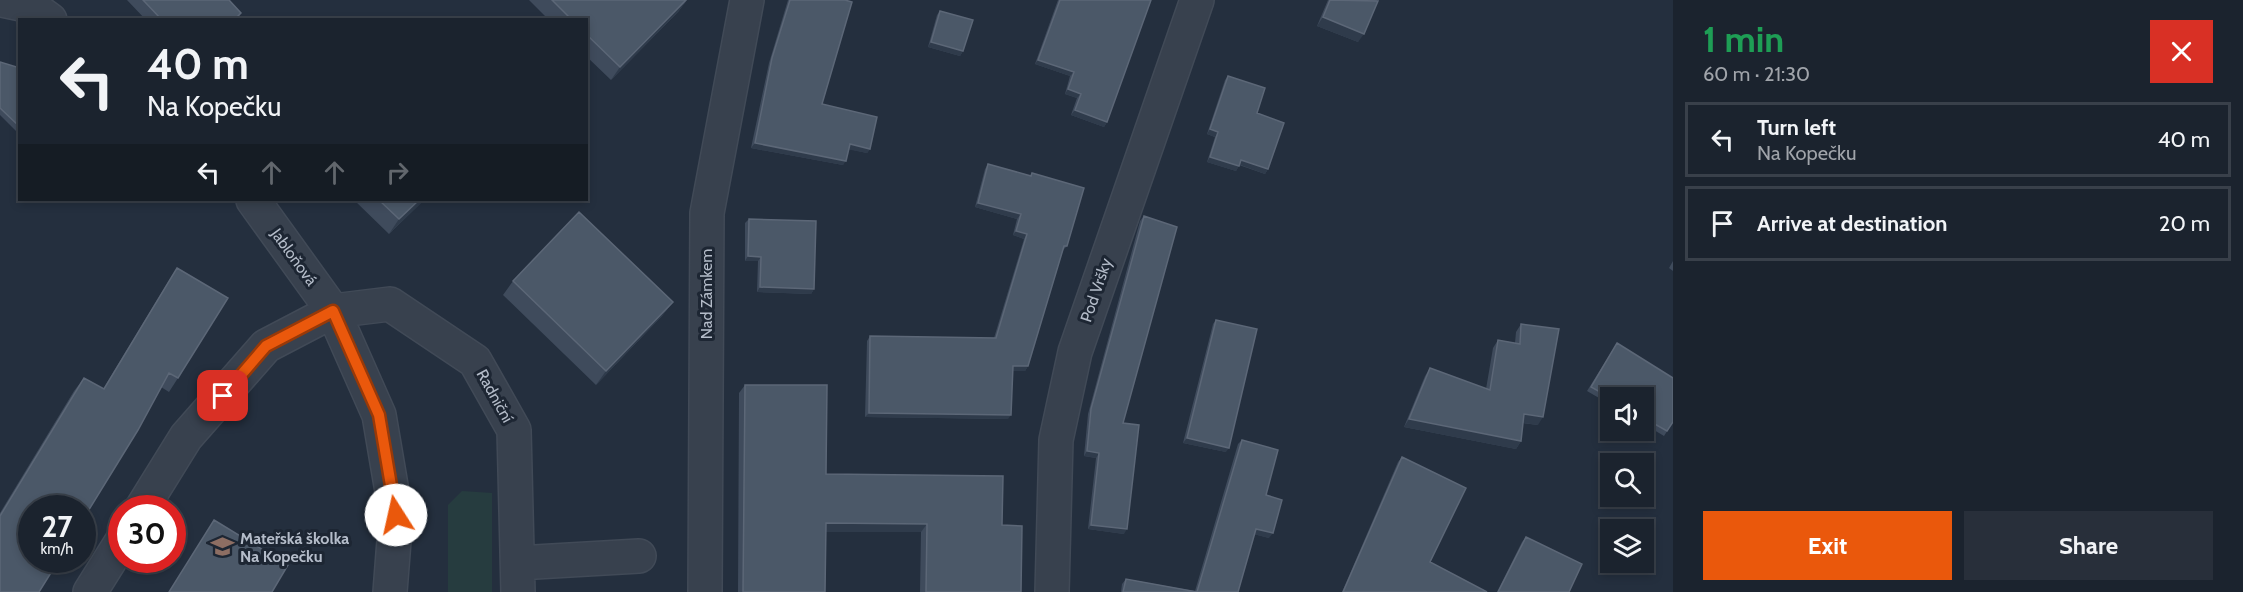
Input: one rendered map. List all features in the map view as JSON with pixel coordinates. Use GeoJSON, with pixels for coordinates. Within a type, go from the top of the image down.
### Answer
{"type":"FeatureCollection","features":[{"type":"Feature","properties":{"kind":"street"},"geometry":{"type":"LineString","coordinates":[[3,0],[31,6],[47,18]]}},
{"type":"Feature","properties":{"kind":"street","name":"Nad Zámkem"},"geometry":{"type":"LineString","coordinates":[[705,592],[707,213],[747,0]]}},
{"type":"Feature","properties":{"kind":"street","name":"Pod Vršky"},"geometry":{"type":"LineString","coordinates":[[1052,592],[1056,440],[1075,352],[1197,0]]}},
{"type":"Feature","properties":{"kind":"street","name":"Jabloňová"},"geometry":{"type":"LineString","coordinates":[[254,201],[333,311],[379,415],[396,515],[390,592]]}},
{"type":"Feature","properties":{"kind":"street","name":"Radniční"},"geometry":{"type":"LineString","coordinates":[[333,311],[390,304],[475,361],[514,430],[518,577]]}},
{"type":"Feature","properties":{"kind":"street"},"geometry":{"type":"LineString","coordinates":[[150,495],[186,437],[266,346],[333,311]]}},
{"type":"Feature","properties":{"kind":"street"},"geometry":{"type":"LineString","coordinates":[[518,577],[639,556]]}},
{"type":"Feature","properties":{"kind":"street"},"geometry":{"type":"LineString","coordinates":[[90,592],[108,563]]}},
{"type":"Feature","properties":{"kind":"green space"},"geometry":{"type":"Polygon","coordinates":[[[462,491],[492,493],[492,592],[448,592],[448,505],[462,491]]]}},
{"type":"Feature","properties":{"kind":"building"},"geometry":{"type":"Polygon","coordinates":[[[143,0],[229,0],[241,13],[238,18],[160,18],[143,0]]]}},
{"type":"Feature","properties":{"kind":"building"},"geometry":{"type":"Polygon","coordinates":[[[552,0],[686,0],[620,67],[588,36],[588,18],[570,18],[552,0]]]}},
{"type":"Feature","properties":{"kind":"building"},"geometry":{"type":"Polygon","coordinates":[[[790,0],[852,2],[822,104],[877,117],[870,149],[850,144],[846,161],[755,143],[772,58],[790,0]]]}},
{"type":"Feature","properties":{"kind":"building"},"geometry":{"type":"Polygon","coordinates":[[[1060,0],[1151,0],[1107,122],[1075,110],[1081,94],[1068,89],[1074,72],[1038,60],[1060,0]]]}},
{"type":"Feature","properties":{"kind":"building"},"geometry":{"type":"Polygon","coordinates":[[[1330,0],[1378,1],[1364,34],[1323,17],[1330,0]]]}},
{"type":"Feature","properties":{"kind":"building"},"geometry":{"type":"Polygon","coordinates":[[[940,11],[973,20],[963,51],[931,42],[940,11]]]}},
{"type":"Feature","properties":{"kind":"building"},"geometry":{"type":"Polygon","coordinates":[[[0,62],[18,67],[18,125],[0,108],[0,62]]]}},
{"type":"Feature","properties":{"kind":"building"},"geometry":{"type":"Polygon","coordinates":[[[1228,76],[1265,88],[1257,113],[1284,123],[1268,169],[1241,160],[1239,166],[1210,157],[1218,132],[1210,129],[1228,76]]]}},
{"type":"Feature","properties":{"kind":"building"},"geometry":{"type":"Polygon","coordinates":[[[988,164],[1031,176],[1032,173],[1084,188],[1028,366],[1013,366],[1011,415],[869,413],[870,336],[996,338],[1027,234],[1016,231],[1021,214],[978,203],[988,164]]]}},
{"type":"Feature","properties":{"kind":"building"},"geometry":{"type":"Polygon","coordinates":[[[380,201],[418,201],[399,219],[380,201]]]}},
{"type":"Feature","properties":{"kind":"building"},"geometry":{"type":"Polygon","coordinates":[[[579,212],[673,302],[606,371],[513,281],[579,212]]]}},
{"type":"Feature","properties":{"kind":"building"},"geometry":{"type":"Polygon","coordinates":[[[1144,216],[1177,227],[1123,423],[1139,425],[1127,529],[1091,525],[1099,453],[1087,451],[1091,409],[1144,216]]]}},
{"type":"Feature","properties":{"kind":"building"},"geometry":{"type":"Polygon","coordinates":[[[749,219],[816,221],[814,289],[760,287],[761,257],[748,256],[749,219]]]}},
{"type":"Feature","properties":{"kind":"building"},"geometry":{"type":"Polygon","coordinates":[[[177,268],[228,298],[178,378],[169,373],[138,430],[96,498],[96,495],[18,495],[18,573],[51,573],[39,592],[0,592],[0,516],[84,378],[104,389],[177,268]]]}},
{"type":"Feature","properties":{"kind":"building"},"geometry":{"type":"Polygon","coordinates":[[[1216,320],[1257,329],[1229,448],[1187,438],[1216,320]]]}},
{"type":"Feature","properties":{"kind":"building"},"geometry":{"type":"Polygon","coordinates":[[[1521,324],[1559,329],[1543,417],[1524,414],[1521,441],[1409,419],[1430,368],[1490,390],[1498,340],[1520,344],[1521,324]]]}},
{"type":"Feature","properties":{"kind":"building"},"geometry":{"type":"Polygon","coordinates":[[[1617,343],[1673,378],[1673,422],[1667,431],[1654,424],[1654,387],[1600,387],[1600,392],[1591,387],[1617,343]]]}},
{"type":"Feature","properties":{"kind":"building"},"geometry":{"type":"Polygon","coordinates":[[[745,385],[827,385],[826,474],[1003,476],[1002,525],[1022,526],[1021,592],[926,592],[927,524],[826,523],[825,592],[743,592],[745,385]]]}},
{"type":"Feature","properties":{"kind":"building"},"geometry":{"type":"Polygon","coordinates":[[[1242,440],[1278,450],[1266,495],[1282,500],[1273,533],[1256,529],[1238,592],[1197,592],[1242,440]]]}},
{"type":"Feature","properties":{"kind":"building"},"geometry":{"type":"Polygon","coordinates":[[[1402,457],[1466,488],[1430,562],[1487,592],[1343,592],[1402,457]]]}},
{"type":"Feature","properties":{"kind":"building","name":"Mateřská školka Na Kopečku"},"geometry":{"type":"Polygon","coordinates":[[[214,520],[288,565],[272,592],[169,592],[181,573],[186,573],[186,565],[214,520]]]}},
{"type":"Feature","properties":{"kind":"building"},"geometry":{"type":"Polygon","coordinates":[[[1526,537],[1582,564],[1569,592],[1498,592],[1526,537]]]}},
{"type":"Feature","properties":{"kind":"building"},"geometry":{"type":"Polygon","coordinates":[[[1126,579],[1197,592],[1123,592],[1126,579]]]}},
{"type":"Feature","properties":{"kind":"place","name":"Mateřská školka Na Kopečku"},"geometry":{"type":"Point","coordinates":[222,547]}},
{"type":"Feature","properties":{"kind":"route"},"geometry":{"type":"LineString","coordinates":[[223,396],[266,346],[333,311],[379,415],[396,515]]}}]}
